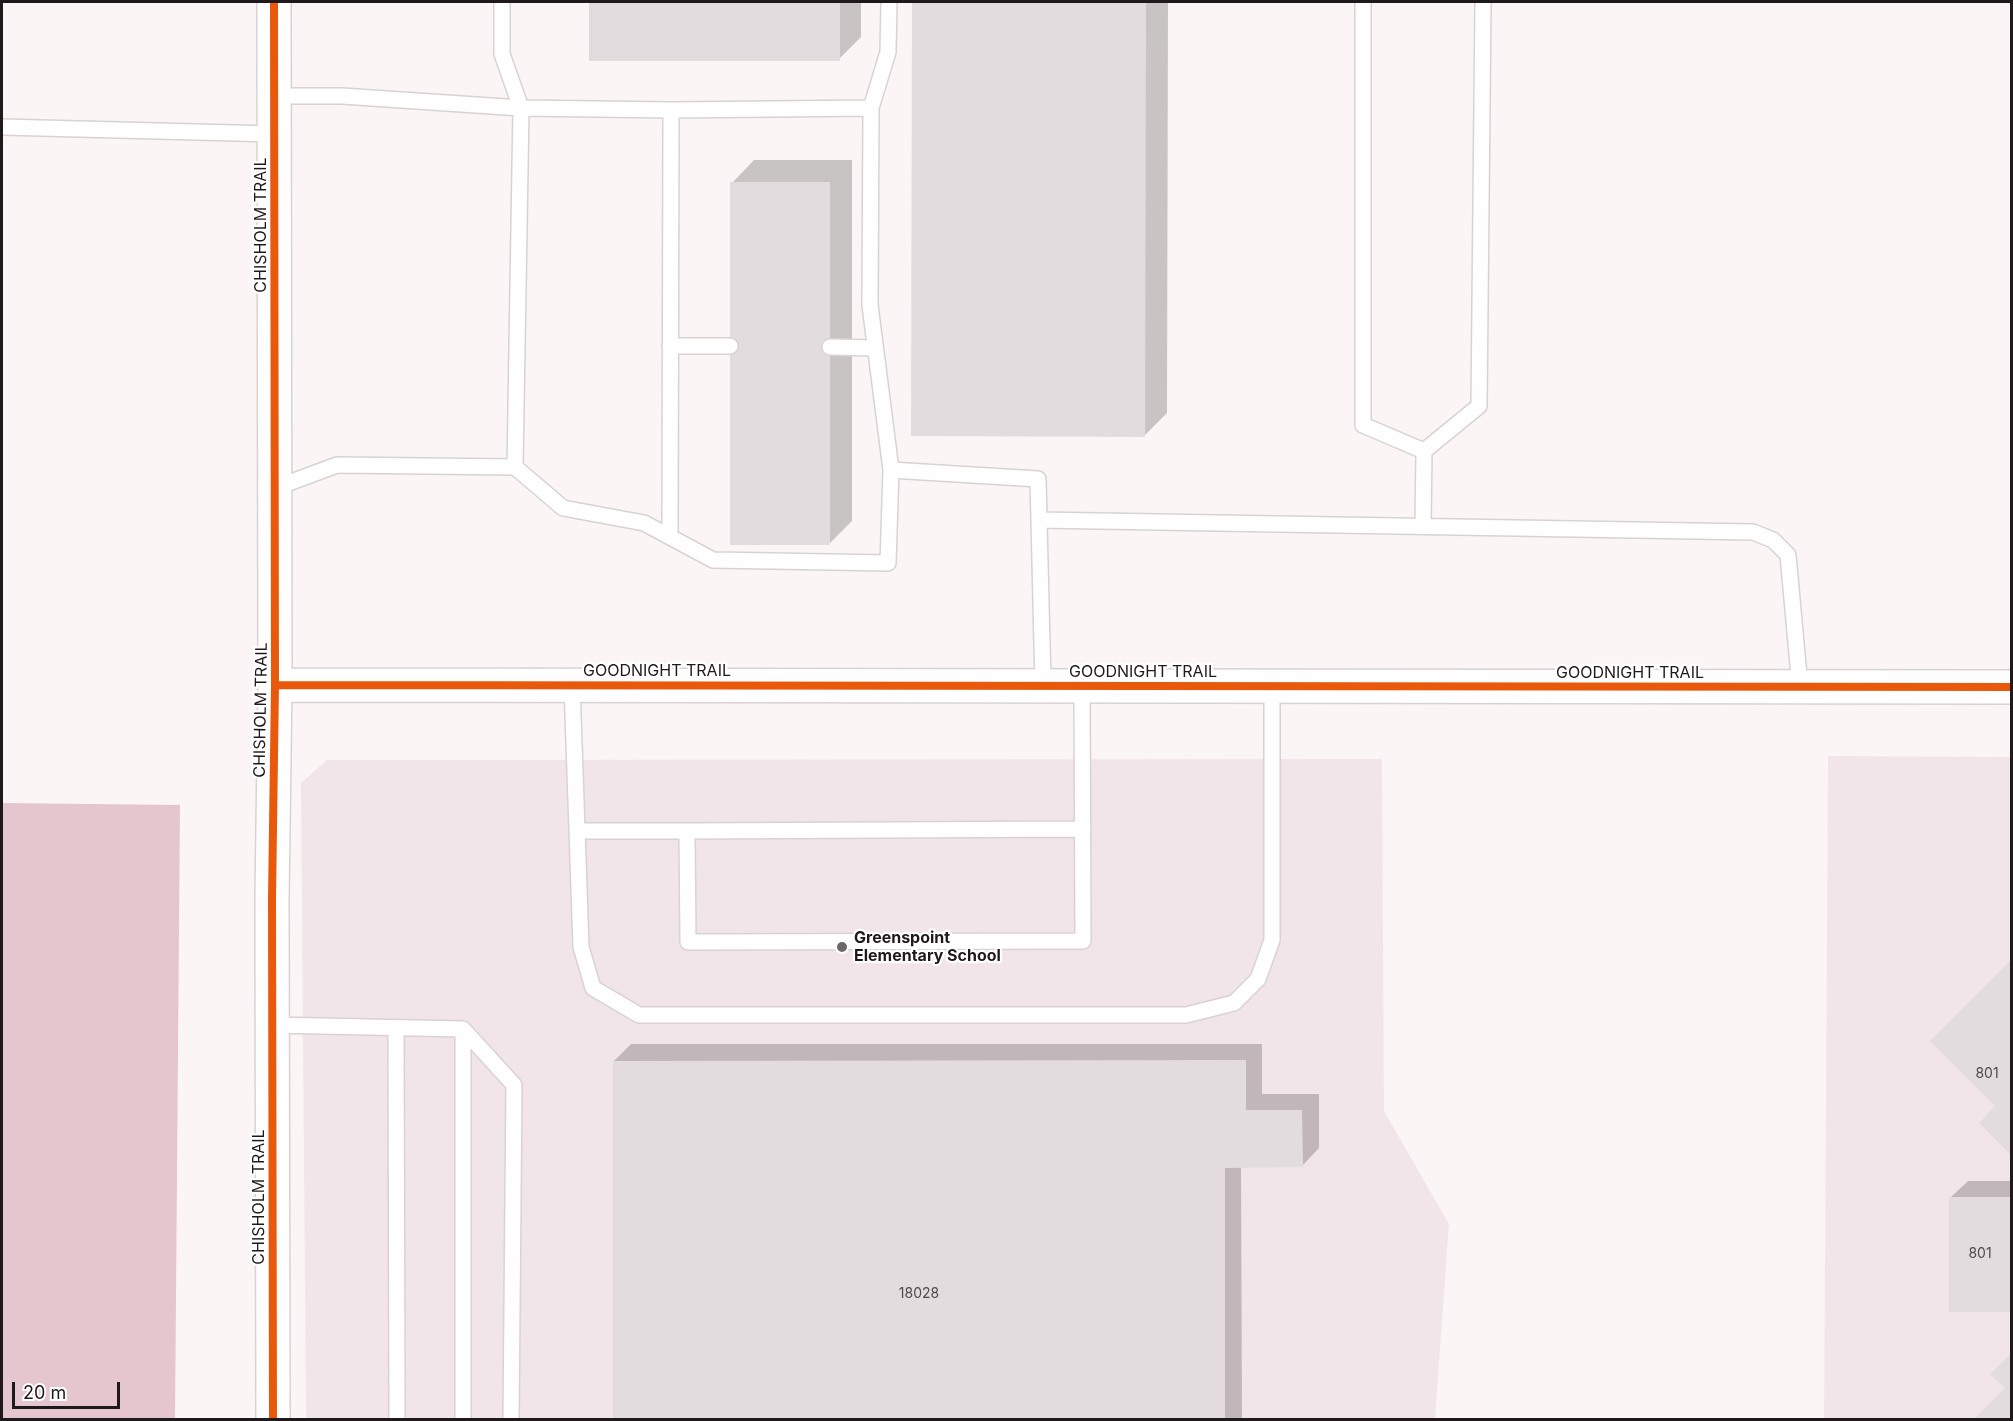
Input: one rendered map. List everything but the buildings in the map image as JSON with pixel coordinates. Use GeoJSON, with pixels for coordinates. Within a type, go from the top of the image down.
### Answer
{"type":"FeatureCollection","features":[{"type":"Feature","properties":{"kind":"street","name":"CHISHOLM TRAIL"},"geometry":{"type":"LineString","coordinates":[[273,1419],[274,2]]}},
{"type":"Feature","properties":{"kind":"street","name":"GOODNIGHT TRAIL"},"geometry":{"type":"LineString","coordinates":[[275,685],[2012,687]]}},
{"type":"Feature","properties":{"kind":"lane"},"geometry":{"type":"LineString","coordinates":[[502,2],[502,54],[521,108],[515,467]]}},
{"type":"Feature","properties":{"kind":"lane"},"geometry":{"type":"LineString","coordinates":[[275,488],[337,465],[515,467],[562,508],[644,523],[713,560],[888,563],[891,470],[870,305],[871,108],[888,52],[889,2]]}},
{"type":"Feature","properties":{"kind":"lane"},"geometry":{"type":"LineString","coordinates":[[1363,2],[1363,425],[1424,451]]}},
{"type":"Feature","properties":{"kind":"lane"},"geometry":{"type":"LineString","coordinates":[[1423,526],[1424,451],[1479,406],[1483,2]]}},
{"type":"Feature","properties":{"kind":"lane"},"geometry":{"type":"LineString","coordinates":[[274,96],[342,96],[521,108],[671,110],[871,108]]}},
{"type":"Feature","properties":{"kind":"lane"},"geometry":{"type":"LineString","coordinates":[[670,537],[671,110]]}},
{"type":"Feature","properties":{"kind":"lane"},"geometry":{"type":"LineString","coordinates":[[2,127],[274,134]]}},
{"type":"Feature","properties":{"kind":"lane"},"geometry":{"type":"LineString","coordinates":[[670,345],[730,346]]}},
{"type":"Feature","properties":{"kind":"lane"},"geometry":{"type":"LineString","coordinates":[[830,347],[875,348]]}},
{"type":"Feature","properties":{"kind":"lane"},"geometry":{"type":"LineString","coordinates":[[891,470],[1038,479],[1043,686]]}},
{"type":"Feature","properties":{"kind":"lane"},"geometry":{"type":"LineString","coordinates":[[1040,520],[1753,532],[1773,540],[1788,555],[1800,687]]}},
{"type":"Feature","properties":{"kind":"lane"},"geometry":{"type":"LineString","coordinates":[[572,685],[581,947],[593,988],[639,1015],[1186,1015],[1233,1003],[1258,978],[1272,940],[1272,686]]}},
{"type":"Feature","properties":{"kind":"lane"},"geometry":{"type":"LineString","coordinates":[[687,831],[688,942],[1083,941],[1082,686]]}},
{"type":"Feature","properties":{"kind":"lane"},"geometry":{"type":"LineString","coordinates":[[577,831],[1083,829]]}},
{"type":"Feature","properties":{"kind":"lane"},"geometry":{"type":"LineString","coordinates":[[272,1025],[463,1029],[514,1085],[511,1419]]}},
{"type":"Feature","properties":{"kind":"lane"},"geometry":{"type":"LineString","coordinates":[[396,1028],[397,1419]]}},
{"type":"Feature","properties":{"kind":"lane"},"geometry":{"type":"LineString","coordinates":[[463,1029],[463,1419]]}},
{"type":"Feature","properties":{"kind":"shaded area"},"geometry":{"type":"Polygon","coordinates":[[[1828,756],[2011,757],[2011,1419],[1824,1420],[1828,756]]]}},
{"type":"Feature","properties":{"kind":"shaded area","name":"Greenspoint Elementary School"},"geometry":{"type":"Polygon","coordinates":[[[1382,759],[1384,1111],[1449,1224],[1435,1419],[306,1419],[301,783],[327,760],[1382,759]]]}},
{"type":"Feature","properties":{"kind":"shaded area"},"geometry":{"type":"Polygon","coordinates":[[[2,803],[180,805],[175,1419],[2,1419],[2,803]]]}},
{"type":"Feature","properties":{"kind":"cycle path"},"geometry":{"type":"LineString","coordinates":[[273,1420],[274,2]]}},
{"type":"Feature","properties":{"kind":"cycle path"},"geometry":{"type":"LineString","coordinates":[[275,685],[2012,687]]}},
{"type":"Feature","properties":{"kind":"place","name":"Greenspoint Elementary School"},"geometry":{"type":"Point","coordinates":[842,947]}}]}
